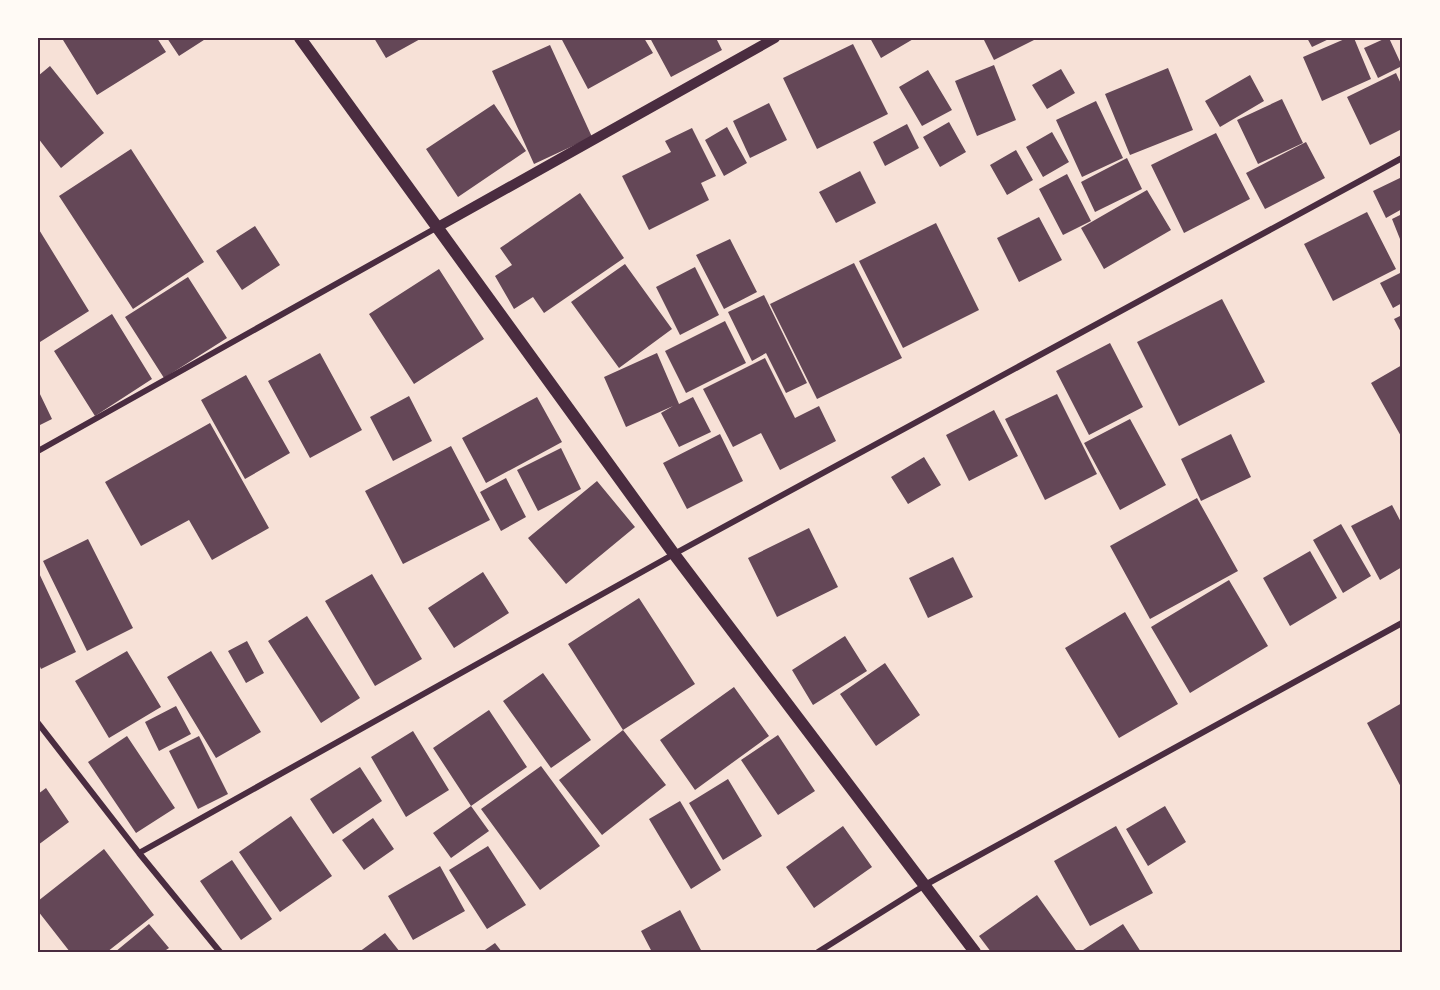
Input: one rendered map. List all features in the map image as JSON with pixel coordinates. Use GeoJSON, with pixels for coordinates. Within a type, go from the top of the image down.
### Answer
{"type":"FeatureCollection","features":[{"type":"Feature","properties":{"kind":"main road"},"geometry":{"type":"LineString","coordinates":[[300,38],[674,554],[975,952]]}},
{"type":"Feature","properties":{"kind":"street"},"geometry":{"type":"LineString","coordinates":[[38,451],[775,38]]}},
{"type":"Feature","properties":{"kind":"street"},"geometry":{"type":"LineString","coordinates":[[139,853],[674,554],[1402,158]]}},
{"type":"Feature","properties":{"kind":"street"},"geometry":{"type":"LineString","coordinates":[[818,952],[925,885],[1402,622]]}},
{"type":"Feature","properties":{"kind":"street"},"geometry":{"type":"LineString","coordinates":[[38,723],[139,853],[220,952]]}},
{"type":"Feature","properties":{"kind":"building"},"geometry":{"type":"Polygon","coordinates":[[[67,38],[157,38],[166,52],[97,95],[63,40],[67,38]]]}},
{"type":"Feature","properties":{"kind":"building"},"geometry":{"type":"Polygon","coordinates":[[[167,38],[207,38],[179,56],[167,38]]]}},
{"type":"Feature","properties":{"kind":"building"},"geometry":{"type":"Polygon","coordinates":[[[374,38],[422,38],[386,58],[374,38]]]}},
{"type":"Feature","properties":{"kind":"building"},"geometry":{"type":"Polygon","coordinates":[[[561,38],[644,38],[653,53],[588,89],[561,38]]]}},
{"type":"Feature","properties":{"kind":"building"},"geometry":{"type":"Polygon","coordinates":[[[650,38],[716,38],[722,50],[671,77],[650,38]]]}},
{"type":"Feature","properties":{"kind":"building"},"geometry":{"type":"Polygon","coordinates":[[[870,38],[915,38],[881,58],[870,38]]]}},
{"type":"Feature","properties":{"kind":"building"},"geometry":{"type":"Polygon","coordinates":[[[983,38],[1033,38],[1034,40],[994,60],[983,38]]]}},
{"type":"Feature","properties":{"kind":"building"},"geometry":{"type":"Polygon","coordinates":[[[1307,38],[1331,38],[1312,47],[1307,38]]]}},
{"type":"Feature","properties":{"kind":"building"},"geometry":{"type":"Polygon","coordinates":[[[1347,38],[1354,38],[1371,79],[1322,101],[1303,57],[1347,38]]]}},
{"type":"Feature","properties":{"kind":"building"},"geometry":{"type":"Polygon","coordinates":[[[1389,38],[1402,66],[1378,78],[1364,48],[1389,38]]]}},
{"type":"Feature","properties":{"kind":"building"},"geometry":{"type":"Polygon","coordinates":[[[853,44],[888,114],[817,149],[783,78],[853,44]]]}},
{"type":"Feature","properties":{"kind":"building"},"geometry":{"type":"Polygon","coordinates":[[[550,45],[592,137],[534,164],[492,71],[550,45]]]}},
{"type":"Feature","properties":{"kind":"building"},"geometry":{"type":"Polygon","coordinates":[[[994,65],[1016,120],[977,136],[955,81],[994,65]]]}},
{"type":"Feature","properties":{"kind":"building"},"geometry":{"type":"Polygon","coordinates":[[[50,66],[104,133],[61,168],[38,138],[38,76],[50,66]]]}},
{"type":"Feature","properties":{"kind":"building"},"geometry":{"type":"Polygon","coordinates":[[[1168,68],[1193,130],[1130,155],[1105,94],[1168,68]]]}},
{"type":"Feature","properties":{"kind":"building"},"geometry":{"type":"Polygon","coordinates":[[[1061,69],[1075,93],[1047,109],[1032,85],[1061,69]]]}},
{"type":"Feature","properties":{"kind":"building"},"geometry":{"type":"Polygon","coordinates":[[[928,70],[952,110],[922,126],[899,87],[928,70]]]}},
{"type":"Feature","properties":{"kind":"building"},"geometry":{"type":"Polygon","coordinates":[[[1396,73],[1402,86],[1402,129],[1370,145],[1347,97],[1396,73]]]}},
{"type":"Feature","properties":{"kind":"building"},"geometry":{"type":"Polygon","coordinates":[[[1250,75],[1264,101],[1220,127],[1205,101],[1250,75]]]}},
{"type":"Feature","properties":{"kind":"building"},"geometry":{"type":"Polygon","coordinates":[[[1282,99],[1303,143],[1258,164],[1237,120],[1282,99]]]}},
{"type":"Feature","properties":{"kind":"building"},"geometry":{"type":"Polygon","coordinates":[[[1096,101],[1123,158],[1082,177],[1056,120],[1096,101]]]}},
{"type":"Feature","properties":{"kind":"building"},"geometry":{"type":"Polygon","coordinates":[[[769,103],[787,140],[750,158],[733,121],[769,103]]]}},
{"type":"Feature","properties":{"kind":"building"},"geometry":{"type":"Polygon","coordinates":[[[494,104],[526,151],[458,197],[426,149],[494,104]]]}},
{"type":"Feature","properties":{"kind":"building"},"geometry":{"type":"Polygon","coordinates":[[[949,122],[966,152],[940,167],[923,137],[949,122]]]}},
{"type":"Feature","properties":{"kind":"building"},"geometry":{"type":"Polygon","coordinates":[[[907,124],[919,148],[885,166],[873,142],[907,124]]]}},
{"type":"Feature","properties":{"kind":"building"},"geometry":{"type":"Polygon","coordinates":[[[727,127],[747,163],[724,176],[705,140],[727,127]]]}},
{"type":"Feature","properties":{"kind":"building"},"geometry":{"type":"Polygon","coordinates":[[[692,128],[716,176],[701,183],[709,200],[649,230],[622,176],[671,152],[665,141],[692,128]]]}},
{"type":"Feature","properties":{"kind":"building"},"geometry":{"type":"Polygon","coordinates":[[[1052,132],[1069,162],[1043,177],[1026,147],[1052,132]]]}},
{"type":"Feature","properties":{"kind":"building"},"geometry":{"type":"Polygon","coordinates":[[[1216,133],[1250,199],[1184,233],[1151,165],[1216,133]]]}},
{"type":"Feature","properties":{"kind":"building"},"geometry":{"type":"Polygon","coordinates":[[[1306,142],[1325,178],[1265,209],[1246,173],[1306,142]]]}},
{"type":"Feature","properties":{"kind":"building"},"geometry":{"type":"Polygon","coordinates":[[[131,149],[204,262],[133,309],[59,196],[131,149]]]}},
{"type":"Feature","properties":{"kind":"building"},"geometry":{"type":"Polygon","coordinates":[[[1016,150],[1033,180],[1007,195],[990,165],[1016,150]]]}},
{"type":"Feature","properties":{"kind":"building"},"geometry":{"type":"Polygon","coordinates":[[[1127,158],[1142,189],[1095,212],[1081,182],[1127,158]]]}},
{"type":"Feature","properties":{"kind":"building"},"geometry":{"type":"Polygon","coordinates":[[[860,171],[876,203],[836,223],[819,192],[860,171]]]}},
{"type":"Feature","properties":{"kind":"building"},"geometry":{"type":"Polygon","coordinates":[[[1067,174],[1091,221],[1063,235],[1039,189],[1067,174]]]}},
{"type":"Feature","properties":{"kind":"building"},"geometry":{"type":"Polygon","coordinates":[[[1402,177],[1402,209],[1386,218],[1373,191],[1402,177]]]}},
{"type":"Feature","properties":{"kind":"building"},"geometry":{"type":"Polygon","coordinates":[[[1147,190],[1171,230],[1104,269],[1081,228],[1147,190]]]}},
{"type":"Feature","properties":{"kind":"building"},"geometry":{"type":"Polygon","coordinates":[[[580,193],[624,258],[544,313],[533,297],[514,309],[495,276],[512,265],[500,248],[580,193]]]}},
{"type":"Feature","properties":{"kind":"building"},"geometry":{"type":"Polygon","coordinates":[[[1367,212],[1396,269],[1333,301],[1304,244],[1367,212]]]}},
{"type":"Feature","properties":{"kind":"building"},"geometry":{"type":"Polygon","coordinates":[[[1402,214],[1402,244],[1392,219],[1402,214]]]}},
{"type":"Feature","properties":{"kind":"building"},"geometry":{"type":"Polygon","coordinates":[[[1039,217],[1062,260],[1019,282],[997,238],[1039,217]]]}},
{"type":"Feature","properties":{"kind":"building"},"geometry":{"type":"Polygon","coordinates":[[[936,223],[979,310],[903,348],[859,261],[936,223]]]}},
{"type":"Feature","properties":{"kind":"building"},"geometry":{"type":"Polygon","coordinates":[[[255,226],[280,265],[242,290],[216,251],[255,226]]]}},
{"type":"Feature","properties":{"kind":"building"},"geometry":{"type":"Polygon","coordinates":[[[38,228],[89,311],[40,342],[38,339],[38,228]]]}},
{"type":"Feature","properties":{"kind":"building"},"geometry":{"type":"Polygon","coordinates":[[[730,239],[757,292],[724,309],[696,255],[730,239]]]}},
{"type":"Feature","properties":{"kind":"building"},"geometry":{"type":"Polygon","coordinates":[[[854,263],[902,358],[817,399],[770,304],[854,263]]]}},
{"type":"Feature","properties":{"kind":"building"},"geometry":{"type":"Polygon","coordinates":[[[625,264],[672,329],[619,368],[571,302],[625,264]]]}},
{"type":"Feature","properties":{"kind":"building"},"geometry":{"type":"Polygon","coordinates":[[[695,267],[719,315],[680,335],[656,287],[695,267]]]}},
{"type":"Feature","properties":{"kind":"building"},"geometry":{"type":"Polygon","coordinates":[[[439,269],[484,339],[414,384],[369,314],[439,269]]]}},
{"type":"Feature","properties":{"kind":"building"},"geometry":{"type":"Polygon","coordinates":[[[1402,272],[1402,303],[1393,308],[1380,283],[1402,272]]]}},
{"type":"Feature","properties":{"kind":"building"},"geometry":{"type":"Polygon","coordinates":[[[188,277],[227,338],[164,378],[125,317],[188,277]]]}},
{"type":"Feature","properties":{"kind":"building"},"geometry":{"type":"Polygon","coordinates":[[[764,295],[807,383],[786,393],[766,353],[752,361],[728,312],[764,295]]]}},
{"type":"Feature","properties":{"kind":"building"},"geometry":{"type":"Polygon","coordinates":[[[1222,299],[1265,382],[1179,426],[1137,342],[1222,299]]]}},
{"type":"Feature","properties":{"kind":"building"},"geometry":{"type":"Polygon","coordinates":[[[112,314],[152,379],[95,416],[54,351],[112,314]]]}},
{"type":"Feature","properties":{"kind":"building"},"geometry":{"type":"Polygon","coordinates":[[[1402,315],[1402,334],[1394,319],[1402,315]]]}},
{"type":"Feature","properties":{"kind":"building"},"geometry":{"type":"Polygon","coordinates":[[[725,321],[746,363],[686,393],[665,351],[725,321]]]}},
{"type":"Feature","properties":{"kind":"building"},"geometry":{"type":"Polygon","coordinates":[[[1110,343],[1143,407],[1089,435],[1056,371],[1110,343]]]}},
{"type":"Feature","properties":{"kind":"building"},"geometry":{"type":"Polygon","coordinates":[[[320,353],[362,430],[310,458],[268,381],[320,353]]]}},
{"type":"Feature","properties":{"kind":"building"},"geometry":{"type":"Polygon","coordinates":[[[657,353],[679,404],[693,397],[711,432],[679,447],[661,413],[673,406],[626,427],[604,377],[657,353]]]}},
{"type":"Feature","properties":{"kind":"building"},"geometry":{"type":"Polygon","coordinates":[[[765,358],[795,418],[819,406],[836,441],[780,470],[761,433],[733,447],[703,389],[765,358]]]}},
{"type":"Feature","properties":{"kind":"building"},"geometry":{"type":"Polygon","coordinates":[[[1402,365],[1402,438],[1371,383],[1402,365]]]}},
{"type":"Feature","properties":{"kind":"building"},"geometry":{"type":"Polygon","coordinates":[[[246,375],[290,453],[245,479],[201,400],[246,375]]]}},
{"type":"Feature","properties":{"kind":"building"},"geometry":{"type":"Polygon","coordinates":[[[38,390],[52,419],[38,426],[38,390]]]}},
{"type":"Feature","properties":{"kind":"building"},"geometry":{"type":"Polygon","coordinates":[[[1057,394],[1097,474],[1045,500],[1005,419],[1057,394]]]}},
{"type":"Feature","properties":{"kind":"building"},"geometry":{"type":"Polygon","coordinates":[[[409,396],[432,441],[393,461],[370,417],[409,396]]]}},
{"type":"Feature","properties":{"kind":"building"},"geometry":{"type":"Polygon","coordinates":[[[537,397],[562,442],[486,483],[462,438],[537,397]]]}},
{"type":"Feature","properties":{"kind":"building"},"geometry":{"type":"Polygon","coordinates":[[[994,410],[1018,456],[969,481],[946,435],[994,410]]]}},
{"type":"Feature","properties":{"kind":"building"},"geometry":{"type":"Polygon","coordinates":[[[1130,419],[1166,485],[1120,510],[1084,443],[1130,419]]]}},
{"type":"Feature","properties":{"kind":"building"},"geometry":{"type":"Polygon","coordinates":[[[210,423],[269,528],[212,560],[189,520],[141,546],[105,482],[210,423]]]}},
{"type":"Feature","properties":{"kind":"building"},"geometry":{"type":"Polygon","coordinates":[[[720,434],[743,481],[687,509],[663,463],[720,434]]]}},
{"type":"Feature","properties":{"kind":"building"},"geometry":{"type":"Polygon","coordinates":[[[1231,434],[1251,477],[1201,501],[1181,459],[1231,434]]]}},
{"type":"Feature","properties":{"kind":"building"},"geometry":{"type":"Polygon","coordinates":[[[451,446],[490,520],[403,564],[365,491],[451,446]]]}},
{"type":"Feature","properties":{"kind":"building"},"geometry":{"type":"Polygon","coordinates":[[[561,448],[581,489],[538,511],[517,470],[561,448]]]}},
{"type":"Feature","properties":{"kind":"building"},"geometry":{"type":"Polygon","coordinates":[[[924,457],[941,485],[908,504],[891,477],[924,457]]]}},
{"type":"Feature","properties":{"kind":"building"},"geometry":{"type":"Polygon","coordinates":[[[506,478],[526,517],[501,531],[480,492],[506,478]]]}},
{"type":"Feature","properties":{"kind":"building"},"geometry":{"type":"Polygon","coordinates":[[[597,481],[635,527],[566,584],[528,538],[597,481]]]}},
{"type":"Feature","properties":{"kind":"building"},"geometry":{"type":"Polygon","coordinates":[[[1197,498],[1238,571],[1150,619],[1110,546],[1197,498]]]}},
{"type":"Feature","properties":{"kind":"building"},"geometry":{"type":"Polygon","coordinates":[[[1392,505],[1402,524],[1402,567],[1380,580],[1351,526],[1392,505]]]}},
{"type":"Feature","properties":{"kind":"building"},"geometry":{"type":"Polygon","coordinates":[[[1341,524],[1371,576],[1343,593],[1313,540],[1341,524]]]}},
{"type":"Feature","properties":{"kind":"building"},"geometry":{"type":"Polygon","coordinates":[[[809,528],[838,587],[777,617],[748,558],[809,528]]]}},
{"type":"Feature","properties":{"kind":"building"},"geometry":{"type":"Polygon","coordinates":[[[88,539],[133,628],[87,651],[43,561],[88,539]]]}},
{"type":"Feature","properties":{"kind":"building"},"geometry":{"type":"Polygon","coordinates":[[[1310,551],[1337,598],[1290,626],[1263,578],[1310,551]]]}},
{"type":"Feature","properties":{"kind":"building"},"geometry":{"type":"Polygon","coordinates":[[[953,557],[973,597],[928,618],[909,578],[953,557]]]}},
{"type":"Feature","properties":{"kind":"building"},"geometry":{"type":"Polygon","coordinates":[[[38,571],[76,652],[41,669],[38,662],[38,571]]]}},
{"type":"Feature","properties":{"kind":"building"},"geometry":{"type":"Polygon","coordinates":[[[483,572],[509,613],[454,648],[428,608],[483,572]]]}},
{"type":"Feature","properties":{"kind":"building"},"geometry":{"type":"Polygon","coordinates":[[[372,574],[422,659],[375,686],[325,601],[372,574]]]}},
{"type":"Feature","properties":{"kind":"building"},"geometry":{"type":"Polygon","coordinates":[[[1229,580],[1268,646],[1190,693],[1151,627],[1229,580]]]}},
{"type":"Feature","properties":{"kind":"building"},"geometry":{"type":"Polygon","coordinates":[[[639,598],[695,684],[623,730],[568,644],[639,598]]]}},
{"type":"Feature","properties":{"kind":"building"},"geometry":{"type":"Polygon","coordinates":[[[1125,612],[1178,704],[1119,738],[1065,648],[1125,612]]]}},
{"type":"Feature","properties":{"kind":"building"},"geometry":{"type":"Polygon","coordinates":[[[307,616],[360,698],[321,723],[268,641],[307,616]]]}},
{"type":"Feature","properties":{"kind":"building"},"geometry":{"type":"Polygon","coordinates":[[[845,636],[867,671],[813,705],[792,670],[845,636]]]}},
{"type":"Feature","properties":{"kind":"building"},"geometry":{"type":"Polygon","coordinates":[[[247,641],[264,673],[246,683],[228,651],[247,641]]]}},
{"type":"Feature","properties":{"kind":"building"},"geometry":{"type":"Polygon","coordinates":[[[127,651],[161,707],[109,738],[75,681],[127,651]]]}},
{"type":"Feature","properties":{"kind":"building"},"geometry":{"type":"Polygon","coordinates":[[[211,651],[261,732],[216,758],[167,677],[211,651]]]}},
{"type":"Feature","properties":{"kind":"building"},"geometry":{"type":"Polygon","coordinates":[[[885,663],[920,715],[876,746],[840,694],[885,663]]]}},
{"type":"Feature","properties":{"kind":"building"},"geometry":{"type":"Polygon","coordinates":[[[543,673],[591,740],[551,768],[503,701],[543,673]]]}},
{"type":"Feature","properties":{"kind":"building"},"geometry":{"type":"Polygon","coordinates":[[[734,687],[769,736],[695,790],[660,740],[734,687]]]}},
{"type":"Feature","properties":{"kind":"building"},"geometry":{"type":"Polygon","coordinates":[[[1402,703],[1402,789],[1367,723],[1402,703]]]}},
{"type":"Feature","properties":{"kind":"building"},"geometry":{"type":"Polygon","coordinates":[[[176,706],[191,734],[159,751],[145,722],[176,706]]]}},
{"type":"Feature","properties":{"kind":"building"},"geometry":{"type":"Polygon","coordinates":[[[489,710],[527,767],[471,806],[433,748],[489,710]]]}},
{"type":"Feature","properties":{"kind":"building"},"geometry":{"type":"Polygon","coordinates":[[[623,730],[666,785],[602,835],[559,780],[623,730]]]}},
{"type":"Feature","properties":{"kind":"building"},"geometry":{"type":"Polygon","coordinates":[[[413,731],[449,790],[406,817],[371,757],[413,731]]]}},
{"type":"Feature","properties":{"kind":"building"},"geometry":{"type":"Polygon","coordinates":[[[778,735],[815,791],[778,815],[741,760],[778,735]]]}},
{"type":"Feature","properties":{"kind":"building"},"geometry":{"type":"Polygon","coordinates":[[[127,736],[175,808],[136,833],[88,762],[127,736]]]}},
{"type":"Feature","properties":{"kind":"building"},"geometry":{"type":"Polygon","coordinates":[[[199,736],[228,794],[198,809],[169,751],[199,736]]]}},
{"type":"Feature","properties":{"kind":"building"},"geometry":{"type":"Polygon","coordinates":[[[541,766],[600,846],[540,890],[481,809],[541,766]]]}},
{"type":"Feature","properties":{"kind":"building"},"geometry":{"type":"Polygon","coordinates":[[[360,767],[382,801],[333,834],[310,799],[360,767]]]}},
{"type":"Feature","properties":{"kind":"building"},"geometry":{"type":"Polygon","coordinates":[[[728,779],[762,836],[723,860],[689,803],[728,779]]]}},
{"type":"Feature","properties":{"kind":"building"},"geometry":{"type":"Polygon","coordinates":[[[46,788],[69,822],[38,845],[38,794],[46,788]]]}},
{"type":"Feature","properties":{"kind":"building"},"geometry":{"type":"Polygon","coordinates":[[[680,801],[721,870],[691,889],[649,819],[680,801]]]}},
{"type":"Feature","properties":{"kind":"building"},"geometry":{"type":"Polygon","coordinates":[[[471,806],[489,831],[451,858],[433,833],[471,806]]]}},
{"type":"Feature","properties":{"kind":"building"},"geometry":{"type":"Polygon","coordinates":[[[1165,806],[1186,842],[1148,866],[1126,829],[1165,806]]]}},
{"type":"Feature","properties":{"kind":"building"},"geometry":{"type":"Polygon","coordinates":[[[291,816],[332,876],[280,912],[239,852],[291,816]]]}},
{"type":"Feature","properties":{"kind":"building"},"geometry":{"type":"Polygon","coordinates":[[[373,818],[394,849],[364,870],[342,840],[373,818]]]}},
{"type":"Feature","properties":{"kind":"building"},"geometry":{"type":"Polygon","coordinates":[[[843,826],[872,867],[814,908],[786,867],[843,826]]]}},
{"type":"Feature","properties":{"kind":"building"},"geometry":{"type":"Polygon","coordinates":[[[1116,826],[1153,893],[1090,926],[1054,861],[1116,826]]]}},
{"type":"Feature","properties":{"kind":"building"},"geometry":{"type":"Polygon","coordinates":[[[488,846],[526,905],[487,929],[449,870],[488,846]]]}},
{"type":"Feature","properties":{"kind":"building"},"geometry":{"type":"Polygon","coordinates":[[[104,849],[154,915],[107,952],[70,952],[38,911],[38,901],[104,849]]]}},
{"type":"Feature","properties":{"kind":"building"},"geometry":{"type":"Polygon","coordinates":[[[232,860],[272,919],[241,940],[200,881],[232,860]]]}},
{"type":"Feature","properties":{"kind":"building"},"geometry":{"type":"Polygon","coordinates":[[[440,866],[465,911],[413,940],[388,896],[440,866]]]}},
{"type":"Feature","properties":{"kind":"building"},"geometry":{"type":"Polygon","coordinates":[[[1037,895],[1076,950],[1071,952],[991,952],[979,936],[1037,895]]]}},
{"type":"Feature","properties":{"kind":"building"},"geometry":{"type":"Polygon","coordinates":[[[680,910],[702,952],[652,952],[641,931],[680,910]]]}},
{"type":"Feature","properties":{"kind":"building"},"geometry":{"type":"Polygon","coordinates":[[[149,924],[169,948],[163,952],[115,952],[149,924]]]}},
{"type":"Feature","properties":{"kind":"building"},"geometry":{"type":"Polygon","coordinates":[[[1123,924],[1141,952],[1080,952],[1123,924]]]}},
{"type":"Feature","properties":{"kind":"building"},"geometry":{"type":"Polygon","coordinates":[[[385,933],[400,952],[359,952],[385,933]]]}},
{"type":"Feature","properties":{"kind":"building"},"geometry":{"type":"Polygon","coordinates":[[[495,943],[502,952],[482,952],[495,943]]]}}]}
